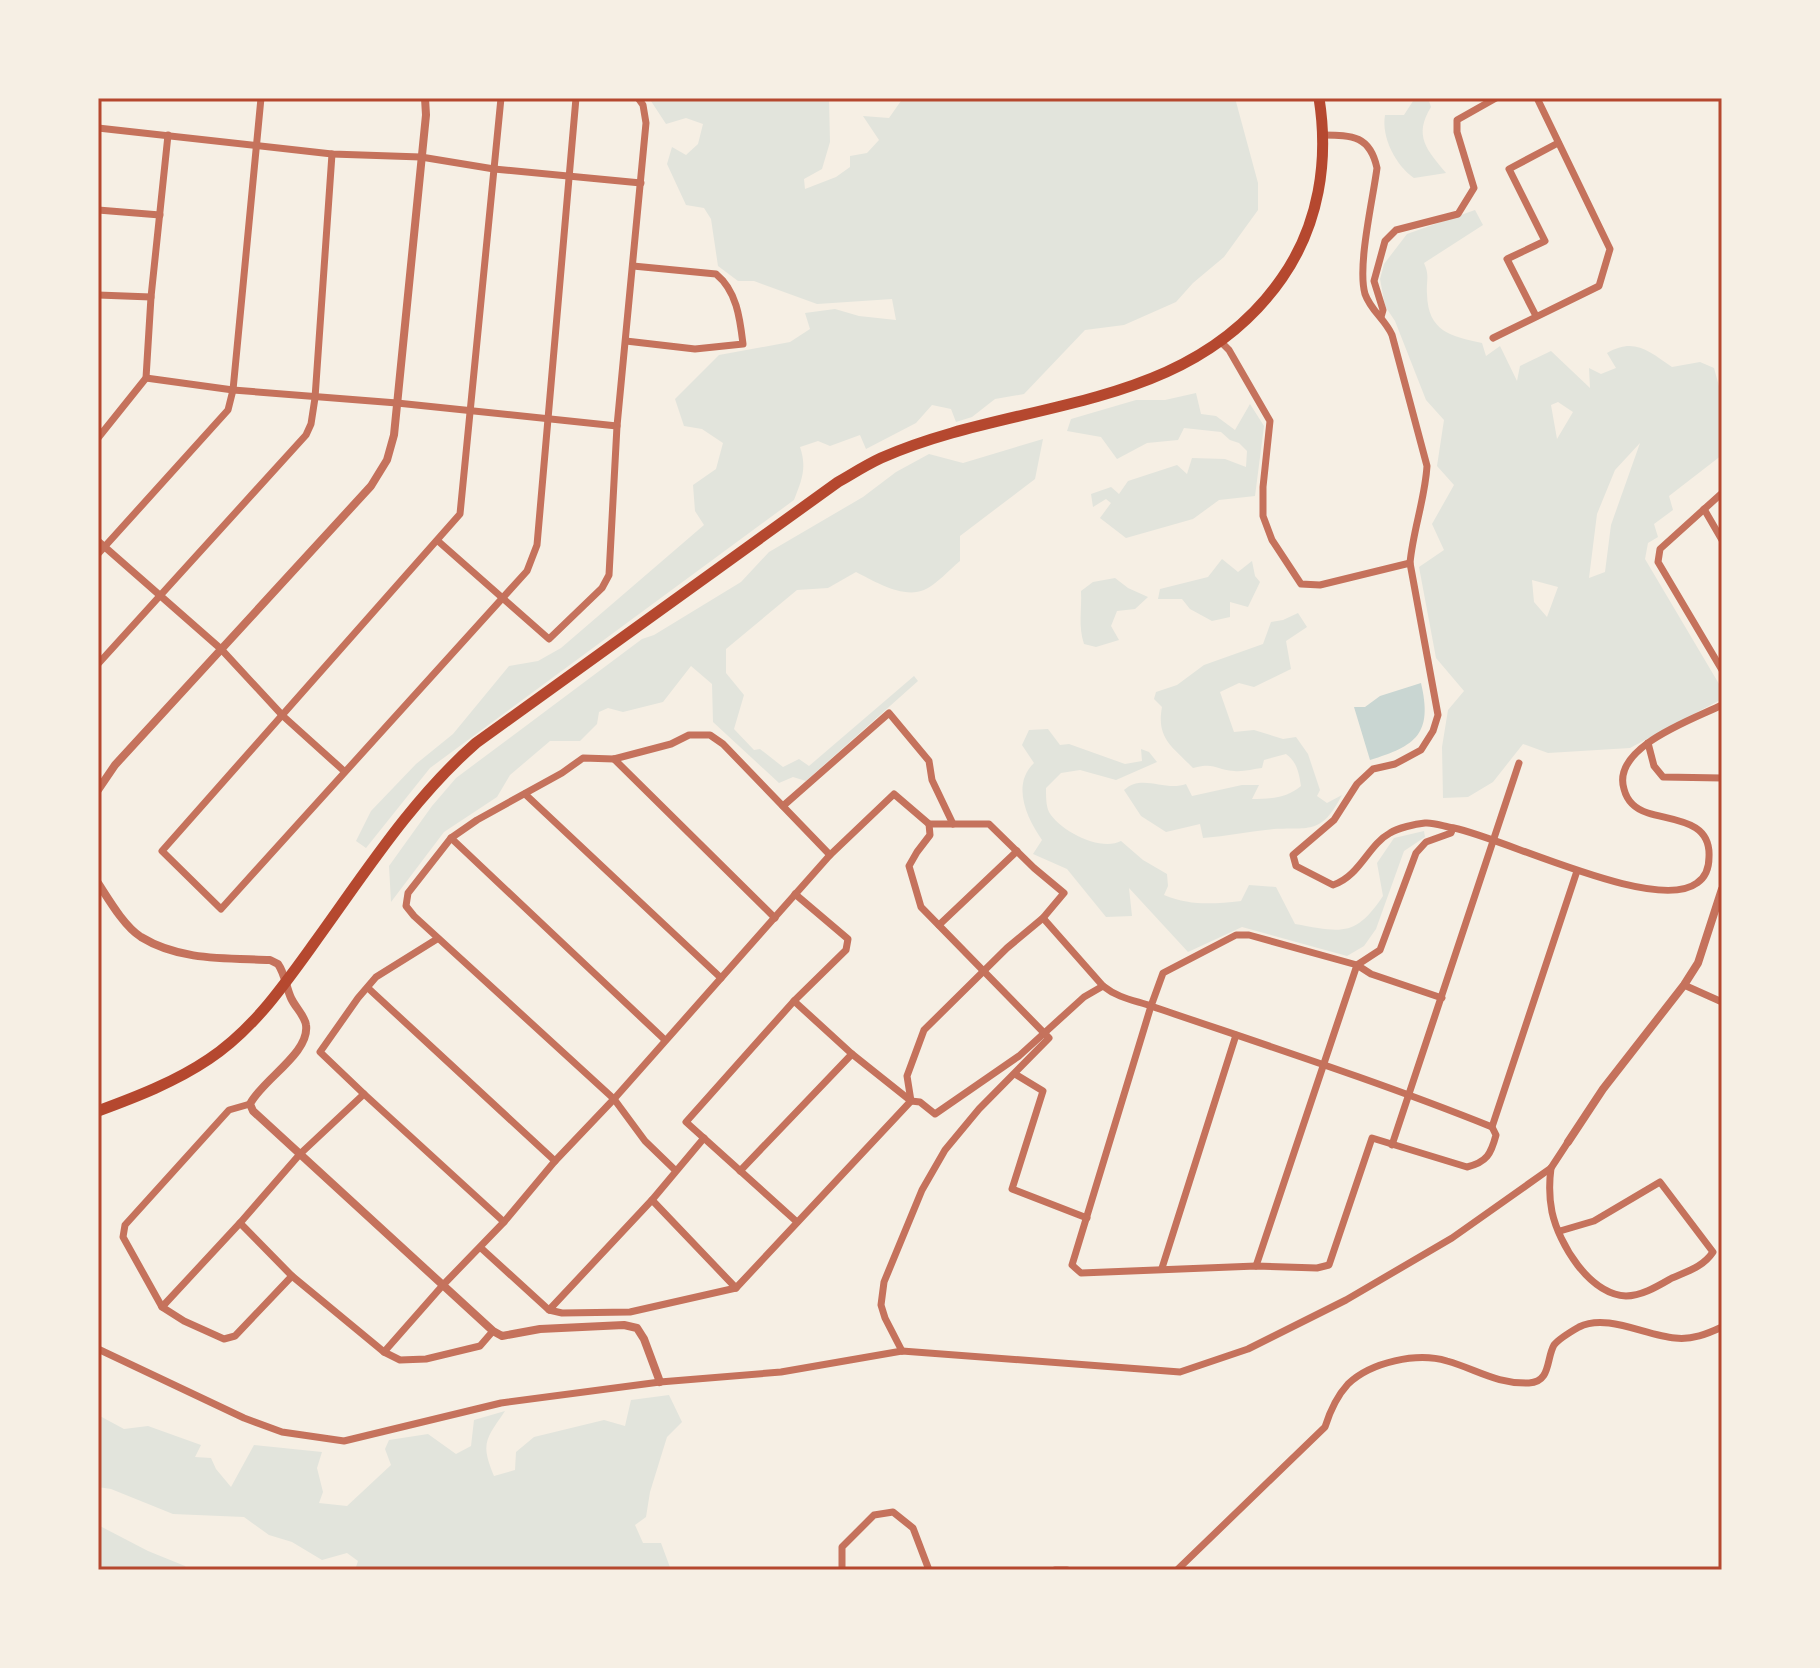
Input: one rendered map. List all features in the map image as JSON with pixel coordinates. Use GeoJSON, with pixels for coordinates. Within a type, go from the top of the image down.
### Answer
{"type":"FeatureCollection","features":[{"type":"Feature","properties":{"kind":"highway"},"geometry":{"type":"LineString","coordinates":[[98,1111],[151,1090],[209,1059],[260,1014],[401,822],[455,762],[508,719],[838,482],[880,458],[919,444],[1132,388],[1193,360],[1221,342],[1270,295],[1302,247],[1318,194],[1323,135],[1319,98]]}},
{"type":"Feature","properties":{"kind":"street"},"geometry":{"type":"LineString","coordinates":[[98,554],[101,544],[228,410],[233,390],[261,98]]}},
{"type":"Feature","properties":{"kind":"street"},"geometry":{"type":"LineString","coordinates":[[98,790],[115,765],[371,486],[387,460],[394,435],[426,115],[425,98]]}},
{"type":"Feature","properties":{"kind":"street"},"geometry":{"type":"LineString","coordinates":[[501,98],[460,514],[162,851],[221,909],[527,571],[537,545],[576,98]]}},
{"type":"Feature","properties":{"kind":"street"},"geometry":{"type":"LineString","coordinates":[[438,541],[549,639],[602,588],[609,575],[617,426],[646,123],[643,105],[638,98]]}},
{"type":"Feature","properties":{"kind":"street"},"geometry":{"type":"LineString","coordinates":[[1493,338],[1599,286],[1610,249],[1537,98]]}},
{"type":"Feature","properties":{"kind":"street"},"geometry":{"type":"LineString","coordinates":[[1381,317],[1383,310],[1374,281],[1385,241],[1396,230],[1458,214],[1474,188],[1457,132],[1457,120],[1492,99]]}},
{"type":"Feature","properties":{"kind":"street"},"geometry":{"type":"LineString","coordinates":[[98,128],[332,154],[421,157],[494,169],[641,183]]}},
{"type":"Feature","properties":{"kind":"street"},"geometry":{"type":"LineString","coordinates":[[98,438],[146,378],[168,135]]}},
{"type":"Feature","properties":{"kind":"street"},"geometry":{"type":"LineString","coordinates":[[1323,135],[1343,135],[1366,142],[1374,151],[1377,168],[1362,272],[1372,309],[1392,335],[1427,466],[1426,483],[1411,543],[1410,563],[1438,715],[1433,731],[1421,750],[1395,764],[1373,769],[1357,784],[1334,820],[1293,855],[1296,866],[1333,885],[1345,882],[1389,833],[1428,822],[1494,840],[1577,871],[1639,887],[1685,889],[1694,885],[1707,870],[1709,848],[1704,835],[1692,824],[1634,807],[1622,783],[1631,756],[1648,743],[1722,705]]}},
{"type":"Feature","properties":{"kind":"street"},"geometry":{"type":"LineString","coordinates":[[1536,316],[1507,259],[1545,241],[1509,169],[1558,143]]}},
{"type":"Feature","properties":{"kind":"street"},"geometry":{"type":"LineString","coordinates":[[98,664],[306,435],[315,398],[332,154]]}},
{"type":"Feature","properties":{"kind":"street"},"geometry":{"type":"LineString","coordinates":[[98,210],[160,215]]}},
{"type":"Feature","properties":{"kind":"street"},"geometry":{"type":"LineString","coordinates":[[626,341],[695,349],[743,344],[740,315],[733,296],[723,279],[716,274],[633,266]]}},
{"type":"Feature","properties":{"kind":"street"},"geometry":{"type":"LineString","coordinates":[[98,295],[151,297]]}},
{"type":"Feature","properties":{"kind":"street"},"geometry":{"type":"LineString","coordinates":[[1221,342],[1229,350],[1270,421],[1263,516],[1272,540],[1301,584],[1320,585],[1410,563]]}},
{"type":"Feature","properties":{"kind":"street"},"geometry":{"type":"LineString","coordinates":[[146,378],[233,390],[617,426]]}},
{"type":"Feature","properties":{"kind":"street"},"geometry":{"type":"LineString","coordinates":[[1722,493],[1660,549],[1658,562],[1722,670]]}},
{"type":"Feature","properties":{"kind":"street"},"geometry":{"type":"LineString","coordinates":[[1704,509],[1722,540]]}},
{"type":"Feature","properties":{"kind":"street"},"geometry":{"type":"LineString","coordinates":[[101,544],[221,649],[283,716],[344,771]]}},
{"type":"Feature","properties":{"kind":"street"},"geometry":{"type":"LineString","coordinates":[[783,806],[889,713],[929,761],[932,780],[953,824]]}},
{"type":"Feature","properties":{"kind":"street"},"geometry":{"type":"LineString","coordinates":[[675,1170],[645,1141],[614,1099],[437,939],[406,906],[408,893],[451,838],[583,758],[614,759],[671,744],[689,735],[710,735],[723,744],[830,855]]}},
{"type":"Feature","properties":{"kind":"street"},"geometry":{"type":"LineString","coordinates":[[1648,743],[1654,766],[1663,777],[1722,778]]}},
{"type":"Feature","properties":{"kind":"street"},"geometry":{"type":"LineString","coordinates":[[614,759],[775,918]]}},
{"type":"Feature","properties":{"kind":"street"},"geometry":{"type":"LineString","coordinates":[[1392,1145],[1519,763]]}},
{"type":"Feature","properties":{"kind":"street"},"geometry":{"type":"LineString","coordinates":[[525,794],[721,978]]}},
{"type":"Feature","properties":{"kind":"street"},"geometry":{"type":"LineString","coordinates":[[384,1352],[443,1285],[481,1248],[555,1161],[614,1099],[830,855],[894,794],[929,824],[989,824],[1064,893],[1043,918],[924,1030],[907,1076],[911,1101]]}},
{"type":"Feature","properties":{"kind":"street"},"geometry":{"type":"LineString","coordinates":[[902,1351],[881,1305],[884,1282],[922,1190],[945,1150],[979,1109],[1049,1038],[921,907],[909,866],[930,835],[929,824]]}},
{"type":"Feature","properties":{"kind":"street"},"geometry":{"type":"LineString","coordinates":[[1256,1266],[1357,965],[1380,950],[1416,853],[1426,842],[1451,833],[1453,828]]}},
{"type":"Feature","properties":{"kind":"street"},"geometry":{"type":"LineString","coordinates":[[451,838],[665,1040]]}},
{"type":"Feature","properties":{"kind":"street"},"geometry":{"type":"LineString","coordinates":[[939,925],[1017,851]]}},
{"type":"Feature","properties":{"kind":"street"},"geometry":{"type":"LineString","coordinates":[[1492,1127],[1577,871]]}},
{"type":"Feature","properties":{"kind":"street"},"geometry":{"type":"LineString","coordinates":[[98,883],[139,936],[166,948],[199,957],[270,960],[278,964],[292,999],[307,1023],[305,1038],[297,1052],[257,1089],[250,1104],[253,1111],[493,1331],[502,1336],[540,1329],[624,1325],[637,1328],[660,1382]]}},
{"type":"Feature","properties":{"kind":"street"},"geometry":{"type":"LineString","coordinates":[[98,1349],[244,1418],[282,1432],[344,1441],[501,1403],[660,1382],[781,1372],[902,1351],[1180,1372],[1248,1349],[1346,1300],[1452,1238],[1551,1168],[1603,1089],[1698,963],[1722,889]]}},
{"type":"Feature","properties":{"kind":"street"},"geometry":{"type":"LineString","coordinates":[[795,894],[848,939],[846,950],[794,1001],[686,1122],[797,1222]]}},
{"type":"Feature","properties":{"kind":"street"},"geometry":{"type":"LineString","coordinates":[[1043,918],[1115,996],[1151,1006],[1410,1094],[1492,1127],[1496,1135],[1490,1156],[1479,1164],[1467,1167],[1372,1138],[1329,1265],[1317,1268],[1256,1266],[1081,1273],[1072,1265],[1151,1006],[1163,973],[1236,935],[1249,935],[1357,965],[1371,974],[1442,998]]}},
{"type":"Feature","properties":{"kind":"street"},"geometry":{"type":"LineString","coordinates":[[437,939],[376,977],[320,1052],[504,1222]]}},
{"type":"Feature","properties":{"kind":"street"},"geometry":{"type":"LineString","coordinates":[[1684,985],[1722,1002]]}},
{"type":"Feature","properties":{"kind":"street"},"geometry":{"type":"LineString","coordinates":[[794,1001],[852,1054],[911,1101],[920,1102],[935,1114],[1019,1056],[1084,997],[1103,986]]}},
{"type":"Feature","properties":{"kind":"street"},"geometry":{"type":"LineString","coordinates":[[368,988],[555,1161]]}},
{"type":"Feature","properties":{"kind":"street"},"geometry":{"type":"LineString","coordinates":[[1162,1268],[1236,1035]]}},
{"type":"Feature","properties":{"kind":"street"},"geometry":{"type":"LineString","coordinates":[[740,1171],[852,1054]]}},
{"type":"Feature","properties":{"kind":"street"},"geometry":{"type":"LineString","coordinates":[[1015,1074],[1043,1091],[1012,1189],[1087,1218]]}},
{"type":"Feature","properties":{"kind":"street"},"geometry":{"type":"LineString","coordinates":[[162,1307],[300,1154],[364,1094]]}},
{"type":"Feature","properties":{"kind":"street"},"geometry":{"type":"LineString","coordinates":[[481,1248],[549,1310],[562,1313],[630,1312],[736,1288],[911,1101]]}},
{"type":"Feature","properties":{"kind":"street"},"geometry":{"type":"LineString","coordinates":[[250,1104],[229,1110],[125,1225],[123,1237],[162,1307],[224,1339],[235,1336],[292,1276]]}},
{"type":"Feature","properties":{"kind":"street"},"geometry":{"type":"LineString","coordinates":[[549,1310],[652,1200],[704,1138]]}},
{"type":"Feature","properties":{"kind":"street"},"geometry":{"type":"LineString","coordinates":[[1551,1168],[1553,1215],[1560,1231],[1574,1262],[1588,1278],[1612,1294],[1629,1296],[1646,1292],[1706,1263],[1713,1252],[1660,1182],[1594,1221],[1560,1231]]}},
{"type":"Feature","properties":{"kind":"street"},"geometry":{"type":"LineString","coordinates":[[652,1200],[736,1288]]}},
{"type":"Feature","properties":{"kind":"street"},"geometry":{"type":"LineString","coordinates":[[240,1223],[292,1276],[384,1352],[400,1360],[426,1359],[480,1346],[493,1331]]}},
{"type":"Feature","properties":{"kind":"street"},"geometry":{"type":"LineString","coordinates":[[1177,1570],[1325,1427],[1335,1402],[1349,1384],[1370,1370],[1405,1360],[1445,1360],[1495,1380],[1530,1383],[1543,1376],[1549,1367],[1554,1345],[1579,1327],[1592,1323],[1617,1325],[1677,1339],[1696,1337],[1722,1327]]}},
{"type":"Feature","properties":{"kind":"street"},"geometry":{"type":"LineString","coordinates":[[842,1570],[842,1547],[874,1515],[893,1512],[913,1528],[929,1570]]}},
{"type":"Feature","properties":{"kind":"street"},"geometry":{"type":"LineString","coordinates":[[1055,1570],[1067,1570]]}},
{"type":"Feature","properties":{"kind":"shaded area"},"geometry":{"type":"Polygon","coordinates":[[[649,98],[829,98],[830,142],[822,169],[804,179],[805,189],[836,177],[850,167],[850,156],[867,153],[879,140],[863,116],[889,118],[903,98],[1235,98],[1258,183],[1258,210],[1224,257],[1176,302],[1124,325],[1085,330],[1024,394],[995,399],[972,417],[956,422],[951,409],[932,405],[916,423],[866,449],[860,435],[830,446],[818,441],[800,447],[803,474],[794,500],[430,768],[366,848],[356,841],[371,811],[416,764],[453,734],[509,666],[538,661],[561,648],[704,525],[695,511],[693,485],[716,469],[723,443],[702,429],[684,426],[675,399],[719,355],[790,342],[810,329],[805,313],[835,309],[859,316],[896,320],[892,299],[817,304],[754,281],[738,281],[718,266],[711,219],[704,208],[686,205],[667,164],[672,147],[686,155],[698,144],[703,124],[686,118],[666,124],[649,98]]]}},
{"type":"Feature","properties":{"kind":"shaded area"},"geometry":{"type":"Polygon","coordinates":[[[1415,98],[1428,98],[1431,107],[1423,126],[1423,135],[1428,150],[1446,173],[1414,178],[1401,166],[1391,150],[1385,132],[1385,115],[1404,115],[1415,98]]]}},
{"type":"Feature","properties":{"kind":"shaded area"},"geometry":{"type":"Polygon","coordinates":[[[1475,210],[1483,225],[1424,263],[1428,307],[1443,330],[1482,343],[1486,356],[1500,346],[1517,381],[1520,366],[1551,351],[1590,388],[1589,368],[1601,374],[1616,368],[1607,353],[1633,346],[1648,351],[1672,367],[1700,362],[1714,368],[1722,397],[1722,455],[1669,496],[1673,510],[1654,524],[1658,537],[1648,543],[1645,559],[1722,689],[1722,699],[1630,748],[1548,753],[1523,744],[1493,782],[1468,797],[1443,798],[1442,747],[1448,710],[1464,691],[1436,658],[1419,567],[1444,550],[1432,524],[1454,485],[1437,466],[1444,420],[1426,400],[1395,321],[1385,306],[1380,279],[1384,264],[1407,234],[1475,210]],[[1558,402],[1551,405],[1557,439],[1573,412],[1558,402]],[[1640,443],[1615,470],[1597,514],[1589,578],[1605,572],[1611,525],[1640,443]],[[1532,580],[1534,602],[1547,617],[1558,587],[1532,580]]]}},
{"type":"Feature","properties":{"kind":"shaded area"},"geometry":{"type":"Polygon","coordinates":[[[1196,393],[1201,414],[1216,416],[1235,430],[1250,404],[1264,426],[1255,496],[1219,500],[1193,519],[1126,538],[1100,518],[1111,503],[1106,499],[1093,507],[1091,494],[1111,487],[1119,494],[1128,481],[1177,465],[1187,474],[1192,458],[1225,459],[1246,467],[1247,451],[1221,432],[1184,428],[1178,440],[1147,443],[1117,459],[1101,437],[1067,431],[1071,419],[1136,400],[1165,400],[1196,393]]]}},
{"type":"Feature","properties":{"kind":"shaded area"},"geometry":{"type":"Polygon","coordinates":[[[1043,439],[1035,479],[960,536],[960,561],[929,587],[916,592],[898,591],[856,572],[828,588],[797,590],[726,649],[726,673],[744,695],[734,729],[754,750],[760,749],[783,767],[799,759],[809,766],[914,676],[918,681],[806,781],[793,777],[779,783],[713,722],[712,684],[691,666],[663,702],[623,712],[608,708],[599,712],[597,724],[580,741],[550,741],[510,775],[497,797],[444,832],[391,902],[389,866],[456,778],[642,639],[654,635],[741,582],[769,552],[929,454],[963,463],[1043,439]]]}},
{"type":"Feature","properties":{"kind":"shaded area"},"geometry":{"type":"Polygon","coordinates":[[[1222,559],[1238,572],[1252,561],[1255,576],[1260,582],[1248,607],[1230,602],[1230,617],[1212,621],[1190,609],[1182,599],[1158,599],[1160,589],[1208,577],[1222,559]]]}},
{"type":"Feature","properties":{"kind":"shaded area"},"geometry":{"type":"Polygon","coordinates":[[[1115,578],[1148,597],[1135,609],[1117,611],[1111,626],[1119,640],[1096,647],[1084,644],[1081,591],[1093,582],[1115,578]]]}},
{"type":"Feature","properties":{"kind":"shaded area"},"geometry":{"type":"Polygon","coordinates":[[[1298,613],[1307,627],[1286,641],[1291,669],[1254,687],[1239,683],[1220,692],[1234,732],[1254,730],[1283,739],[1296,737],[1308,754],[1320,790],[1317,796],[1327,803],[1342,795],[1335,808],[1321,823],[1306,828],[1203,838],[1200,824],[1166,832],[1141,816],[1124,790],[1138,783],[1186,784],[1192,796],[1242,785],[1259,785],[1252,799],[1284,795],[1301,786],[1295,764],[1286,754],[1264,760],[1262,768],[1237,771],[1206,766],[1193,768],[1164,735],[1162,707],[1154,699],[1156,692],[1177,685],[1204,665],[1263,644],[1271,622],[1298,613]]]}},
{"type":"Feature","properties":{"kind":"shaded area"},"geometry":{"type":"Polygon","coordinates":[[[1421,683],[1425,715],[1417,735],[1399,749],[1370,760],[1354,707],[1365,707],[1380,696],[1421,683]]]}},
{"type":"Feature","properties":{"kind":"shaded area"},"geometry":{"type":"Polygon","coordinates":[[[1048,729],[1060,745],[1069,744],[1125,764],[1142,761],[1141,749],[1149,752],[1157,762],[1116,780],[1080,770],[1061,773],[1046,788],[1047,804],[1054,819],[1071,832],[1103,844],[1121,841],[1143,860],[1167,874],[1168,886],[1164,895],[1174,899],[1202,903],[1241,901],[1249,885],[1276,887],[1295,924],[1346,929],[1364,919],[1383,896],[1377,863],[1394,838],[1424,831],[1425,837],[1404,851],[1376,929],[1364,946],[1347,956],[1242,927],[1188,952],[1129,888],[1132,916],[1106,917],[1067,869],[1033,854],[1042,840],[1024,802],[1023,781],[1034,763],[1022,745],[1029,730],[1048,729]]]}},
{"type":"Feature","properties":{"kind":"shaded area"},"geometry":{"type":"Polygon","coordinates":[[[669,1395],[682,1422],[667,1437],[650,1492],[646,1517],[635,1525],[643,1543],[661,1543],[671,1570],[355,1570],[358,1561],[347,1553],[322,1560],[292,1542],[269,1535],[244,1517],[173,1514],[111,1489],[98,1487],[98,1415],[124,1429],[148,1426],[201,1445],[195,1457],[211,1458],[231,1487],[254,1445],[322,1452],[317,1468],[323,1492],[319,1503],[347,1506],[391,1465],[385,1449],[389,1440],[428,1434],[456,1454],[471,1446],[474,1420],[505,1411],[487,1442],[487,1456],[494,1476],[515,1470],[516,1452],[534,1437],[604,1420],[625,1426],[631,1400],[669,1395]]]}},
{"type":"Feature","properties":{"kind":"shaded area"},"geometry":{"type":"Polygon","coordinates":[[[98,1525],[185,1566],[188,1570],[98,1570],[98,1525]]]}}]}
